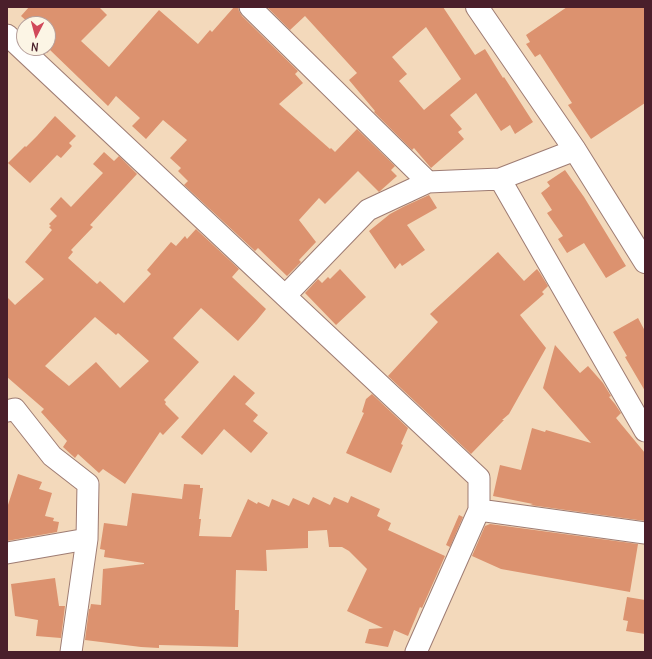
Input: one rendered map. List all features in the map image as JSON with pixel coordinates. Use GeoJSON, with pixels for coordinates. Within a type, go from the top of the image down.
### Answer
{"type":"FeatureCollection","features":[{"type":"Feature","properties":{"kind":"street"},"geometry":{"type":"LineString","coordinates":[[250,7],[428,182]]}},
{"type":"Feature","properties":{"kind":"street"},"geometry":{"type":"LineString","coordinates":[[477,7],[642,251]]}},
{"type":"Feature","properties":{"kind":"street"},"geometry":{"type":"LineString","coordinates":[[7,35],[479,478],[479,510],[416,652]]}},
{"type":"Feature","properties":{"kind":"street"},"geometry":{"type":"LineString","coordinates":[[285,296],[368,210],[428,182],[500,179],[575,150]]}},
{"type":"Feature","properties":{"kind":"street"},"geometry":{"type":"LineString","coordinates":[[500,179],[645,431]]}},
{"type":"Feature","properties":{"kind":"street"},"geometry":{"type":"LineString","coordinates":[[10,407],[52,456],[88,484],[87,539],[71,652]]}},
{"type":"Feature","properties":{"kind":"street"},"geometry":{"type":"LineString","coordinates":[[479,510],[645,533]]}},
{"type":"Feature","properties":{"kind":"street"},"geometry":{"type":"LineString","coordinates":[[7,553],[87,539]]}},
{"type":"Feature","properties":{"kind":"building"},"geometry":{"type":"Polygon","coordinates":[[[29,7],[99,7],[107,15],[81,41],[109,67],[159,10],[198,44],[210,30],[212,32],[234,7],[238,7],[242,16],[298,71],[295,74],[303,83],[279,104],[335,152],[357,129],[395,166],[391,170],[397,176],[379,192],[358,171],[325,204],[319,198],[299,220],[316,242],[299,260],[301,262],[287,276],[258,248],[255,251],[184,185],[188,181],[178,171],[181,168],[170,158],[187,140],[163,120],[146,139],[132,126],[140,118],[116,96],[108,106],[56,56],[56,16],[21,16],[29,7]]]}},
{"type":"Feature","properties":{"kind":"building"},"geometry":{"type":"Polygon","coordinates":[[[267,7],[443,7],[475,55],[485,49],[533,122],[515,134],[510,125],[501,131],[476,93],[450,115],[462,129],[458,132],[464,139],[431,168],[414,148],[412,150],[374,112],[375,111],[349,80],[357,73],[305,16],[290,30],[267,7]],[[426,27],[392,57],[407,74],[399,81],[424,110],[461,79],[426,27]]]}},
{"type":"Feature","properties":{"kind":"building"},"geometry":{"type":"Polygon","coordinates":[[[567,7],[645,7],[645,103],[591,139],[568,105],[572,103],[540,54],[535,57],[526,44],[530,42],[526,35],[567,7]]]}},
{"type":"Feature","properties":{"kind":"building"},"geometry":{"type":"Polygon","coordinates":[[[55,116],[76,136],[69,143],[72,146],[61,158],[57,155],[30,183],[8,163],[37,136],[55,116]]]}},
{"type":"Feature","properties":{"kind":"building"},"geometry":{"type":"Polygon","coordinates":[[[104,152],[114,161],[119,156],[137,174],[90,225],[93,227],[71,250],[73,252],[68,258],[97,284],[100,281],[124,303],[151,274],[147,270],[171,242],[176,246],[185,236],[187,239],[196,229],[239,269],[232,277],[266,309],[238,341],[201,308],[173,338],[199,362],[164,400],[166,402],[165,404],[179,418],[163,435],[160,432],[125,484],[103,469],[99,473],[78,454],[75,458],[63,447],[67,441],[41,412],[44,409],[7,377],[7,297],[15,305],[44,279],[25,262],[52,230],[49,227],[51,226],[49,224],[57,216],[50,209],[61,197],[71,207],[103,173],[93,164],[104,152]],[[95,317],[45,366],[69,386],[96,362],[120,388],[149,361],[118,333],[116,335],[95,317]]]}},
{"type":"Feature","properties":{"kind":"building"},"geometry":{"type":"Polygon","coordinates":[[[565,170],[584,197],[626,266],[606,278],[584,243],[567,253],[558,239],[563,236],[547,213],[552,210],[541,193],[550,186],[547,182],[565,170]]]}},
{"type":"Feature","properties":{"kind":"building"},"geometry":{"type":"Polygon","coordinates":[[[429,195],[437,208],[407,225],[425,250],[402,266],[400,263],[395,269],[369,231],[390,214],[429,195]]]}},
{"type":"Feature","properties":{"kind":"building"},"geometry":{"type":"Polygon","coordinates":[[[498,252],[524,281],[537,269],[548,286],[542,292],[544,294],[520,315],[546,348],[509,414],[471,454],[388,376],[438,322],[430,314],[498,252]]]}},
{"type":"Feature","properties":{"kind":"building"},"geometry":{"type":"Polygon","coordinates":[[[340,269],[366,297],[336,325],[305,293],[318,279],[322,283],[328,277],[330,279],[340,269]]]}},
{"type":"Feature","properties":{"kind":"building"},"geometry":{"type":"Polygon","coordinates":[[[638,318],[645,331],[645,391],[625,357],[627,356],[613,332],[638,318]]]}},
{"type":"Feature","properties":{"kind":"building"},"geometry":{"type":"Polygon","coordinates":[[[555,345],[580,373],[588,366],[603,383],[611,396],[609,397],[621,413],[616,418],[645,453],[645,521],[530,505],[533,504],[493,496],[500,465],[521,470],[532,428],[545,432],[546,430],[591,443],[543,388],[555,345]]]}},
{"type":"Feature","properties":{"kind":"building"},"geometry":{"type":"Polygon","coordinates":[[[234,375],[255,393],[245,404],[258,415],[253,421],[268,433],[251,453],[224,429],[202,455],[181,437],[234,375]]]}},
{"type":"Feature","properties":{"kind":"building"},"geometry":{"type":"Polygon","coordinates":[[[372,394],[408,428],[401,444],[403,445],[391,473],[346,453],[364,413],[362,412],[366,399],[372,394]]]}},
{"type":"Feature","properties":{"kind":"building"},"geometry":{"type":"Polygon","coordinates":[[[18,474],[42,482],[39,489],[52,493],[45,516],[54,518],[53,521],[59,522],[57,532],[7,541],[7,508],[18,474]]]}},
{"type":"Feature","properties":{"kind":"building"},"geometry":{"type":"Polygon","coordinates":[[[184,484],[200,485],[200,488],[203,488],[199,519],[201,519],[199,536],[231,537],[248,499],[257,504],[258,502],[269,507],[272,499],[289,506],[293,498],[309,505],[313,497],[330,505],[334,497],[348,503],[351,496],[380,509],[377,516],[391,523],[388,530],[445,556],[422,608],[420,607],[408,636],[394,630],[388,647],[365,643],[369,629],[383,628],[347,611],[367,569],[349,551],[342,547],[329,547],[327,530],[308,531],[308,548],[266,550],[267,571],[236,570],[235,610],[239,610],[238,647],[159,645],[159,648],[85,640],[91,604],[101,605],[103,569],[144,564],[104,557],[105,550],[100,549],[104,523],[127,526],[132,493],[182,499],[184,484]]]}},
{"type":"Feature","properties":{"kind":"building"},"geometry":{"type":"Polygon","coordinates":[[[459,515],[463,517],[450,547],[446,545],[459,515]]]}},
{"type":"Feature","properties":{"kind":"building"},"geometry":{"type":"Polygon","coordinates":[[[490,524],[638,544],[630,592],[501,569],[472,556],[485,526],[490,524]]]}},
{"type":"Feature","properties":{"kind":"building"},"geometry":{"type":"Polygon","coordinates":[[[55,578],[59,606],[65,606],[61,638],[36,636],[38,620],[15,616],[11,584],[55,578]]]}},
{"type":"Feature","properties":{"kind":"building"},"geometry":{"type":"Polygon","coordinates":[[[627,597],[645,600],[645,634],[626,631],[628,621],[623,620],[627,597]]]}}]}
